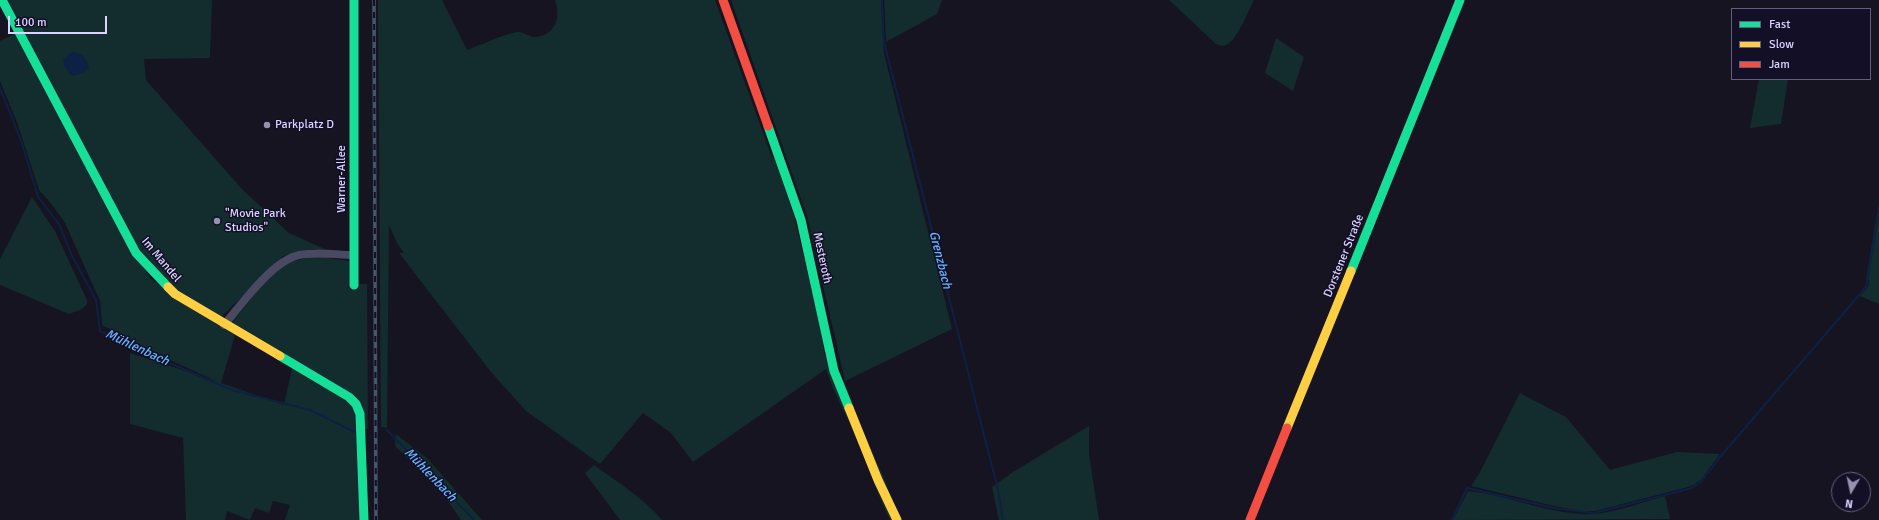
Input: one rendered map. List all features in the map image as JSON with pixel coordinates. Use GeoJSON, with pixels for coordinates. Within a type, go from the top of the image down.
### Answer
{"type":"FeatureCollection","features":[{"type":"Feature","properties":{"kind":"street","name":"Im Mandel"},"geometry":{"type":"LineString","coordinates":[[2,0],[136,253],[175,294],[224,325],[349,397],[356,404],[360,414],[364,520]]}},
{"type":"Feature","properties":{"kind":"street","name":"Warner-Allee"},"geometry":{"type":"LineString","coordinates":[[354,0],[354,285]]}},
{"type":"Feature","properties":{"kind":"street","name":"Mesteroth"},"geometry":{"type":"LineString","coordinates":[[723,0],[801,220],[834,371],[878,480],[898,520]]}},
{"type":"Feature","properties":{"kind":"street","name":"Dorstener Straße"},"geometry":{"type":"LineString","coordinates":[[1250,520],[1460,0]]}},
{"type":"Feature","properties":{"kind":"street"},"geometry":{"type":"LineString","coordinates":[[224,325],[259,284],[286,259],[314,253],[354,256]]}},
{"type":"Feature","properties":{"kind":"green space"},"geometry":{"type":"Polygon","coordinates":[[[6,0],[212,0],[210,58],[144,59],[146,80],[241,188],[289,233],[329,251],[314,249],[299,251],[283,256],[220,318],[176,291],[138,250],[6,0]]]}},
{"type":"Feature","properties":{"kind":"green space"},"geometry":{"type":"Polygon","coordinates":[[[378,0],[442,0],[467,50],[512,33],[522,32],[535,37],[548,33],[555,24],[557,18],[557,6],[555,0],[715,0],[771,155],[776,162],[794,216],[819,321],[824,351],[833,383],[852,406],[884,478],[900,520],[890,520],[881,501],[859,442],[837,397],[826,369],[693,462],[671,433],[643,413],[600,464],[526,411],[491,372],[399,253],[404,253],[397,243],[389,225],[387,428],[381,427],[378,0]]]}},
{"type":"Feature","properties":{"kind":"green space"},"geometry":{"type":"Polygon","coordinates":[[[731,0],[881,0],[884,53],[952,329],[845,381],[807,216],[731,0]]]}},
{"type":"Feature","properties":{"kind":"green space"},"geometry":{"type":"Polygon","coordinates":[[[884,0],[942,0],[937,14],[886,42],[884,0]]]}},
{"type":"Feature","properties":{"kind":"green space"},"geometry":{"type":"Polygon","coordinates":[[[1169,0],[1254,0],[1235,36],[1228,44],[1222,46],[1216,44],[1169,0]]]}},
{"type":"Feature","properties":{"kind":"green space"},"geometry":{"type":"Polygon","coordinates":[[[18,32],[125,235],[150,278],[170,294],[235,335],[221,383],[284,405],[293,364],[232,323],[261,286],[287,263],[314,256],[349,261],[349,284],[367,284],[368,429],[359,430],[362,520],[285,520],[290,505],[273,501],[269,513],[255,508],[250,520],[227,511],[225,520],[186,520],[183,438],[130,424],[130,353],[216,381],[146,349],[102,325],[100,301],[65,223],[39,190],[18,125],[0,81],[0,41],[18,32]]]}},
{"type":"Feature","properties":{"kind":"green space"},"geometry":{"type":"Polygon","coordinates":[[[1276,38],[1304,57],[1293,91],[1265,73],[1276,38]]]}},
{"type":"Feature","properties":{"kind":"green space"},"geometry":{"type":"Polygon","coordinates":[[[1759,80],[1788,80],[1781,124],[1750,128],[1759,80]]]}},
{"type":"Feature","properties":{"kind":"green space"},"geometry":{"type":"Polygon","coordinates":[[[32,197],[55,231],[87,300],[87,304],[83,308],[69,314],[0,285],[0,259],[32,197]]]}},
{"type":"Feature","properties":{"kind":"green space"},"geometry":{"type":"Polygon","coordinates":[[[1879,202],[1879,304],[1860,296],[1868,287],[1869,280],[1866,279],[1879,202]]]}},
{"type":"Feature","properties":{"kind":"green space"},"geometry":{"type":"Polygon","coordinates":[[[1520,393],[1566,417],[1610,470],[1677,452],[1720,454],[1701,480],[1692,486],[1595,511],[1581,511],[1554,506],[1471,486],[1479,474],[1520,393]]]}},
{"type":"Feature","properties":{"kind":"green space"},"geometry":{"type":"Polygon","coordinates":[[[1089,426],[1089,454],[1099,520],[999,520],[992,487],[1013,472],[1089,426]]]}},
{"type":"Feature","properties":{"kind":"green space"},"geometry":{"type":"Polygon","coordinates":[[[396,434],[428,459],[482,520],[461,520],[439,488],[395,446],[396,434]]]}},
{"type":"Feature","properties":{"kind":"green space"},"geometry":{"type":"Polygon","coordinates":[[[594,465],[639,497],[662,520],[620,520],[585,473],[594,465]]]}},
{"type":"Feature","properties":{"kind":"green space"},"geometry":{"type":"Polygon","coordinates":[[[1468,491],[1484,493],[1546,509],[1578,514],[1603,513],[1665,496],[1670,519],[1453,520],[1468,491]]]}},
{"type":"Feature","properties":{"kind":"water"},"geometry":{"type":"Polygon","coordinates":[[[72,52],[84,57],[89,68],[83,73],[72,76],[65,67],[63,60],[72,52]]]}},
{"type":"Feature","properties":{"kind":"waterway","name":"Grenzbach"},"geometry":{"type":"LineString","coordinates":[[882,0],[884,42],[998,490],[1003,520]]}},
{"type":"Feature","properties":{"kind":"waterway","name":"Mühlenbach"},"geometry":{"type":"LineString","coordinates":[[0,88],[22,143],[38,197],[59,224],[72,256],[96,300],[100,331],[104,333],[110,332],[120,342],[127,341],[144,352],[232,390],[310,410],[355,432]]}},
{"type":"Feature","properties":{"kind":"waterway"},"geometry":{"type":"LineString","coordinates":[[1452,520],[1467,488],[1554,508],[1594,513],[1692,488],[1701,482],[1720,457],[1866,287],[1879,211]]}},
{"type":"Feature","properties":{"kind":"waterway","name":"Mühlenbach"},"geometry":{"type":"LineString","coordinates":[[387,430],[474,520]]}},
{"type":"Feature","properties":{"kind":"railway"},"geometry":{"type":"LineString","coordinates":[[374,0],[376,520]]}},
{"type":"Feature","properties":{"kind":"traffic: fast"},"geometry":{"type":"LineString","coordinates":[[2,0],[136,253],[168,287]]}},
{"type":"Feature","properties":{"kind":"traffic: fast"},"geometry":{"type":"LineString","coordinates":[[354,0],[354,285]]}},
{"type":"Feature","properties":{"kind":"traffic: fast"},"geometry":{"type":"LineString","coordinates":[[1351,271],[1460,0]]}},
{"type":"Feature","properties":{"kind":"traffic: fast"},"geometry":{"type":"LineString","coordinates":[[768,126],[801,220],[834,371],[849,408]]}},
{"type":"Feature","properties":{"kind":"traffic: fast"},"geometry":{"type":"LineString","coordinates":[[280,356],[349,397],[356,404],[360,414],[364,520]]}},
{"type":"Feature","properties":{"kind":"traffic: slow"},"geometry":{"type":"LineString","coordinates":[[1287,428],[1351,271]]}},
{"type":"Feature","properties":{"kind":"traffic: slow"},"geometry":{"type":"LineString","coordinates":[[168,287],[175,294],[280,356]]}},
{"type":"Feature","properties":{"kind":"traffic: slow"},"geometry":{"type":"LineString","coordinates":[[849,408],[878,480],[897,520]]}},
{"type":"Feature","properties":{"kind":"traffic: jam"},"geometry":{"type":"LineString","coordinates":[[723,0],[768,126]]}},
{"type":"Feature","properties":{"kind":"traffic: jam"},"geometry":{"type":"LineString","coordinates":[[1250,520],[1287,428]]}},
{"type":"Feature","properties":{"kind":"place","name":"Parkplatz D"},"geometry":{"type":"Point","coordinates":[267,125]}},
{"type":"Feature","properties":{"kind":"place","name":"\"Movie Park Studios\""},"geometry":{"type":"Point","coordinates":[217,221]}}]}
